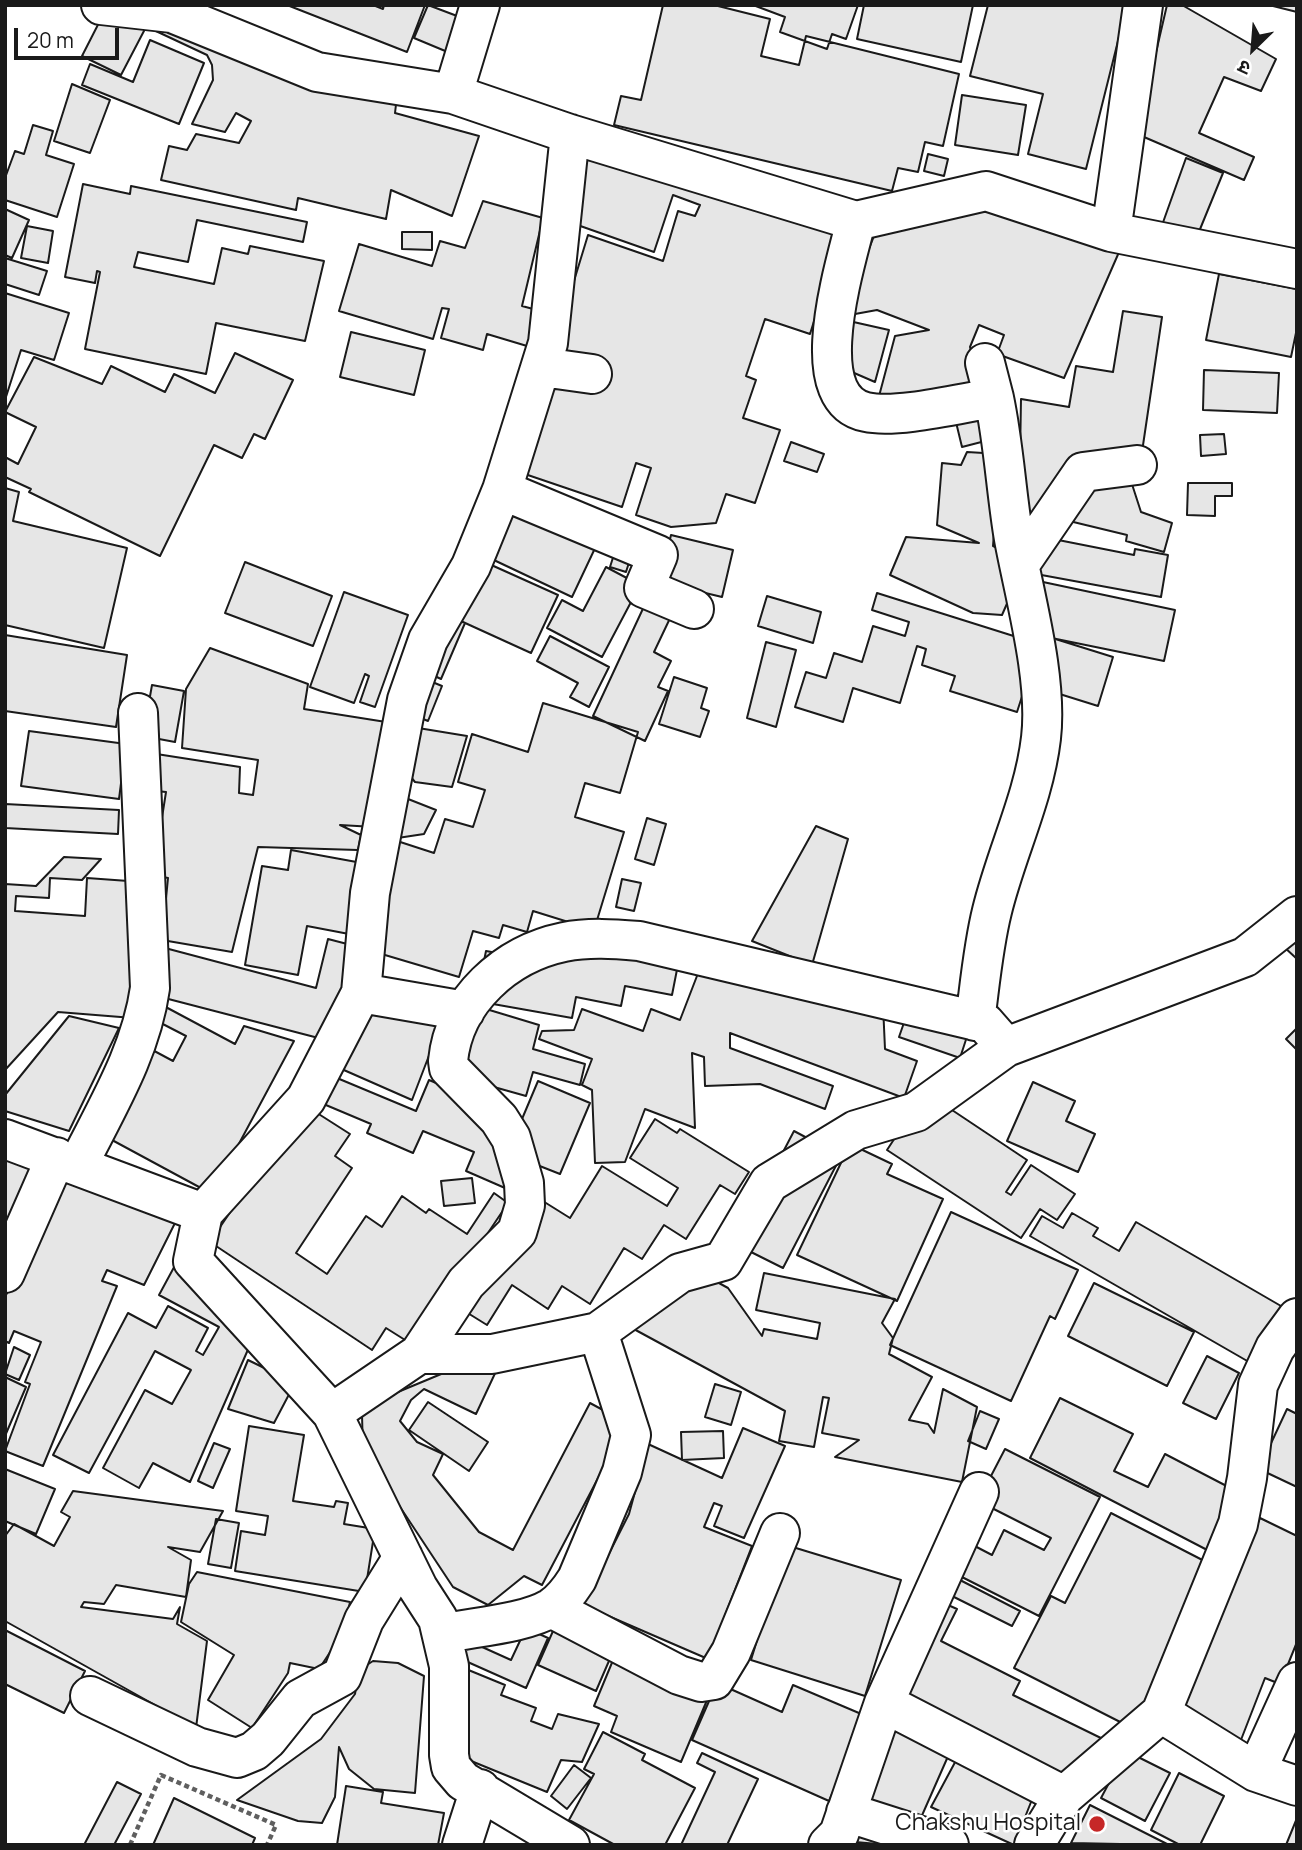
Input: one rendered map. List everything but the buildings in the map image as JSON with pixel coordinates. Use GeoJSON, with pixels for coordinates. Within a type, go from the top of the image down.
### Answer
{"type":"FeatureCollection","features":[{"type":"Feature","properties":{"kind":"street"},"geometry":{"type":"LineString","coordinates":[[100,5],[166,9],[317,72],[453,94],[570,134],[856,221],[986,191],[1111,232],[1297,269]]}},
{"type":"Feature","properties":{"kind":"street"},"geometry":{"type":"LineString","coordinates":[[453,94],[480,5]]}},
{"type":"Feature","properties":{"kind":"street"},"geometry":{"type":"LineString","coordinates":[[1111,232],[1143,5]]}},
{"type":"Feature","properties":{"kind":"street"},"geometry":{"type":"LineString","coordinates":[[570,134],[548,344],[502,490],[471,566],[428,640],[407,700],[370,893],[361,993],[306,1099],[203,1213],[193,1261],[332,1413],[403,1557],[438,1619],[449,1666],[451,1767],[463,1781],[570,1845]]}},
{"type":"Feature","properties":{"kind":"street"},"geometry":{"type":"LineString","coordinates":[[856,221],[833,328],[834,380],[843,402],[866,412],[881,414],[990,380],[1004,445],[1040,696],[1041,734],[1036,772],[992,911],[975,1021]]}},
{"type":"Feature","properties":{"kind":"street"},"geometry":{"type":"LineString","coordinates":[[542,367],[592,374]]}},
{"type":"Feature","properties":{"kind":"street"},"geometry":{"type":"LineString","coordinates":[[1020,564],[1083,472],[1137,465]]}},
{"type":"Feature","properties":{"kind":"street"},"geometry":{"type":"LineString","coordinates":[[502,490],[658,555],[644,588],[695,609]]}},
{"type":"Feature","properties":{"kind":"street"},"geometry":{"type":"LineString","coordinates":[[5,1273],[67,1161],[130,1061],[145,1021],[150,988],[138,713]]}},
{"type":"Feature","properties":{"kind":"street"},"geometry":{"type":"LineString","coordinates":[[419,1354],[492,1354],[598,1332],[680,1273],[723,1261],[769,1183],[856,1130],[916,1112],[1006,1047],[1245,957],[1297,916]]}},
{"type":"Feature","properties":{"kind":"street"},"geometry":{"type":"LineString","coordinates":[[332,1413],[419,1354],[466,1283],[517,1232],[525,1205],[524,1183],[511,1138],[499,1119],[449,1068],[449,1053],[465,1011],[486,981],[506,964],[563,942],[602,938],[639,941],[985,1023],[1006,1047]]}},
{"type":"Feature","properties":{"kind":"street"},"geometry":{"type":"LineString","coordinates":[[361,993],[465,1011]]}},
{"type":"Feature","properties":{"kind":"street"},"geometry":{"type":"LineString","coordinates":[[5,1139],[203,1213]]}},
{"type":"Feature","properties":{"kind":"street"},"geometry":{"type":"LineString","coordinates":[[1034,1845],[1064,1796],[1161,1713],[1238,1524],[1247,1478],[1258,1385],[1275,1348],[1297,1318]]}},
{"type":"Feature","properties":{"kind":"street"},"geometry":{"type":"LineString","coordinates":[[442,1634],[551,1608],[568,1594],[577,1580],[630,1448],[629,1421],[598,1332]]}},
{"type":"Feature","properties":{"kind":"street"},"geometry":{"type":"LineString","coordinates":[[949,1845],[837,1828],[884,1703],[979,1492]]}},
{"type":"Feature","properties":{"kind":"street"},"geometry":{"type":"LineString","coordinates":[[551,1608],[679,1675],[701,1682],[715,1680],[731,1652],[780,1533]]}},
{"type":"Feature","properties":{"kind":"street"},"geometry":{"type":"LineString","coordinates":[[90,1696],[197,1747],[237,1758],[254,1751],[300,1699],[342,1676],[364,1620],[403,1557]]}},
{"type":"Feature","properties":{"kind":"street"},"geometry":{"type":"LineString","coordinates":[[1256,1772],[1297,1682]]}},
{"type":"Feature","properties":{"kind":"street"},"geometry":{"type":"LineString","coordinates":[[884,1703],[1064,1796]]}},
{"type":"Feature","properties":{"kind":"street"},"geometry":{"type":"LineString","coordinates":[[1161,1713],[1256,1772],[1297,1786]]}},
{"type":"Feature","properties":{"kind":"street"},"geometry":{"type":"LineString","coordinates":[[462,1845],[480,1789]]}},
{"type":"Feature","properties":{"kind":"path"},"geometry":{"type":"LineString","coordinates":[[131,1845],[161,1775],[276,1825],[267,1845]]}},
{"type":"Feature","properties":{"kind":"place","name":"Chakshu Hospital"},"geometry":{"type":"Point","coordinates":[1097,1824]}}]}
